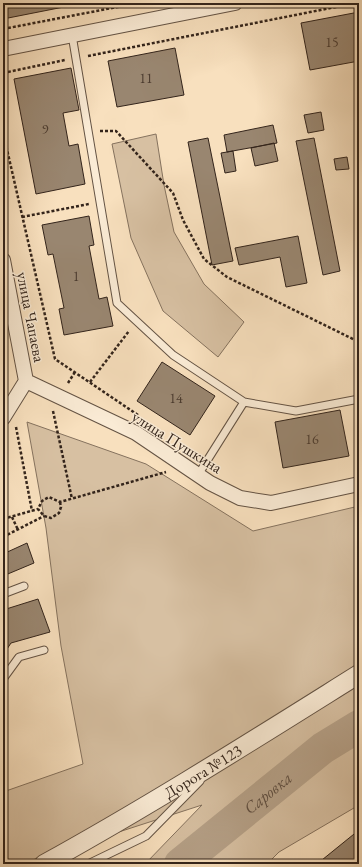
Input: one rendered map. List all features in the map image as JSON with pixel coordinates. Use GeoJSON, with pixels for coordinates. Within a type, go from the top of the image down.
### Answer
{"type":"FeatureCollection","features":[{"type":"Feature","properties":{"kind":"street"},"geometry":{"type":"LineString","coordinates":[[3,48],[235,3]]}},
{"type":"Feature","properties":{"kind":"street","name":"улица Чапаева"},"geometry":{"type":"LineString","coordinates":[[3,260],[26,381]]}},
{"type":"Feature","properties":{"kind":"street"},"geometry":{"type":"LineString","coordinates":[[5,415],[26,381]]}},
{"type":"Feature","properties":{"kind":"street","name":"улица Пушкина"},"geometry":{"type":"LineString","coordinates":[[26,381],[136,434],[210,483],[240,498],[271,502],[359,484]]}},
{"type":"Feature","properties":{"kind":"street","name":"Дорога №123"},"geometry":{"type":"LineString","coordinates":[[44,864],[219,762],[359,674]]}},
{"type":"Feature","properties":{"kind":"lane"},"geometry":{"type":"LineString","coordinates":[[72,35],[117,303],[173,355],[244,402],[296,411],[359,399]]}},
{"type":"Feature","properties":{"kind":"lane"},"geometry":{"type":"LineString","coordinates":[[198,475],[244,402]]}},
{"type":"Feature","properties":{"kind":"lane"},"geometry":{"type":"LineString","coordinates":[[3,594],[24,586]]}},
{"type":"Feature","properties":{"kind":"lane"},"geometry":{"type":"LineString","coordinates":[[3,679],[19,657],[44,650]]}},
{"type":"Feature","properties":{"kind":"lane"},"geometry":{"type":"LineString","coordinates":[[88,864],[146,836],[219,762]]}},
{"type":"Feature","properties":{"kind":"path"},"geometry":{"type":"LineString","coordinates":[[107,3],[108,9]]}},
{"type":"Feature","properties":{"kind":"path"},"geometry":{"type":"LineString","coordinates":[[3,29],[138,3]]}},
{"type":"Feature","properties":{"kind":"path"},"geometry":{"type":"LineString","coordinates":[[3,73],[356,3]]}},
{"type":"Feature","properties":{"kind":"path"},"geometry":{"type":"LineString","coordinates":[[88,132],[116,131],[173,193],[183,220],[204,259],[227,277],[359,342]]}},
{"type":"Feature","properties":{"kind":"path"},"geometry":{"type":"LineString","coordinates":[[3,132],[55,359],[142,418]]}},
{"type":"Feature","properties":{"kind":"path"},"geometry":{"type":"LineString","coordinates":[[22,217],[100,202]]}},
{"type":"Feature","properties":{"kind":"path"},"geometry":{"type":"LineString","coordinates":[[90,382],[136,321]]}},
{"type":"Feature","properties":{"kind":"path"},"geometry":{"type":"LineString","coordinates":[[72,499],[52,408],[58,396],[75,372]]}},
{"type":"Feature","properties":{"kind":"path"},"geometry":{"type":"LineString","coordinates":[[5,415],[14,416],[32,511]]}},
{"type":"Feature","properties":{"kind":"path"},"geometry":{"type":"LineString","coordinates":[[3,519],[38,509],[42,501],[49,497],[60,502],[185,466]]}},
{"type":"Feature","properties":{"kind":"path"},"geometry":{"type":"LineString","coordinates":[[38,509],[44,516],[51,518],[59,513],[61,508],[60,502]]}},
{"type":"Feature","properties":{"kind":"path"},"geometry":{"type":"LineString","coordinates":[[3,537],[44,516]]}},
{"type":"Feature","properties":{"kind":"path"},"geometry":{"type":"LineString","coordinates":[[12,517],[18,530]]}},
{"type":"Feature","properties":{"kind":"shaded area"},"geometry":{"type":"Polygon","coordinates":[[[156,134],[164,185],[174,232],[204,284],[244,322],[218,357],[163,311],[131,238],[112,144],[156,134]]]}},
{"type":"Feature","properties":{"kind":"shaded area"},"geometry":{"type":"Polygon","coordinates":[[[27,422],[146,464],[253,531],[359,506],[359,805],[279,852],[267,864],[145,864],[202,805],[20,864],[3,864],[3,792],[83,764],[61,646],[46,528],[27,422]]]}},
{"type":"Feature","properties":{"kind":"building"},"geometry":{"type":"Polygon","coordinates":[[[3,3],[84,3],[3,19],[3,3]]]}},
{"type":"Feature","properties":{"kind":"building"},"geometry":{"type":"Polygon","coordinates":[[[359,12],[359,61],[310,70],[301,23],[359,12]]]}},
{"type":"Feature","properties":{"kind":"building"},"geometry":{"type":"Polygon","coordinates":[[[175,48],[184,95],[117,107],[108,61],[175,48]]]}},
{"type":"Feature","properties":{"kind":"building"},"geometry":{"type":"Polygon","coordinates":[[[71,68],[79,110],[63,113],[69,146],[78,144],[85,184],[36,194],[14,79],[71,68]]]}},
{"type":"Feature","properties":{"kind":"building"},"geometry":{"type":"Polygon","coordinates":[[[321,112],[324,130],[308,133],[304,115],[321,112]]]}},
{"type":"Feature","properties":{"kind":"building"},"geometry":{"type":"Polygon","coordinates":[[[359,114],[359,136],[355,115],[359,114]]]}},
{"type":"Feature","properties":{"kind":"building"},"geometry":{"type":"Polygon","coordinates":[[[273,125],[277,143],[227,152],[224,135],[273,125]]]}},
{"type":"Feature","properties":{"kind":"building"},"geometry":{"type":"Polygon","coordinates":[[[208,138],[233,261],[212,265],[188,142],[208,138]]]}},
{"type":"Feature","properties":{"kind":"building"},"geometry":{"type":"Polygon","coordinates":[[[314,138],[340,271],[323,275],[296,141],[314,138]]]}},
{"type":"Feature","properties":{"kind":"building"},"geometry":{"type":"Polygon","coordinates":[[[274,143],[278,161],[255,166],[251,148],[274,143]]]}},
{"type":"Feature","properties":{"kind":"building"},"geometry":{"type":"Polygon","coordinates":[[[233,151],[236,171],[225,173],[221,153],[233,151]]]}},
{"type":"Feature","properties":{"kind":"building"},"geometry":{"type":"Polygon","coordinates":[[[347,157],[349,169],[336,170],[334,159],[347,157]]]}},
{"type":"Feature","properties":{"kind":"building"},"geometry":{"type":"Polygon","coordinates":[[[89,216],[94,245],[89,246],[99,299],[107,297],[113,326],[64,335],[59,309],[64,308],[53,254],[48,255],[42,225],[89,216]]]}},
{"type":"Feature","properties":{"kind":"building"},"geometry":{"type":"Polygon","coordinates":[[[298,236],[307,283],[286,287],[280,257],[239,265],[235,248],[298,236]]]}},
{"type":"Feature","properties":{"kind":"building"},"geometry":{"type":"Polygon","coordinates":[[[162,362],[215,396],[190,435],[137,401],[162,362]]]}},
{"type":"Feature","properties":{"kind":"building"},"geometry":{"type":"Polygon","coordinates":[[[340,410],[349,456],[283,468],[275,422],[340,410]]]}},
{"type":"Feature","properties":{"kind":"building"},"geometry":{"type":"Polygon","coordinates":[[[27,543],[34,563],[3,576],[3,554],[27,543]]]}},
{"type":"Feature","properties":{"kind":"building"},"geometry":{"type":"Polygon","coordinates":[[[38,599],[50,632],[11,643],[3,655],[3,610],[38,599]]]}},
{"type":"Feature","properties":{"kind":"building"},"geometry":{"type":"Polygon","coordinates":[[[359,830],[359,864],[317,864],[359,830]]]}},
{"type":"Feature","properties":{"kind":"waterway","name":"Саровка"},"geometry":{"type":"LineString","coordinates":[[180,864],[323,748],[359,726]]}}]}
